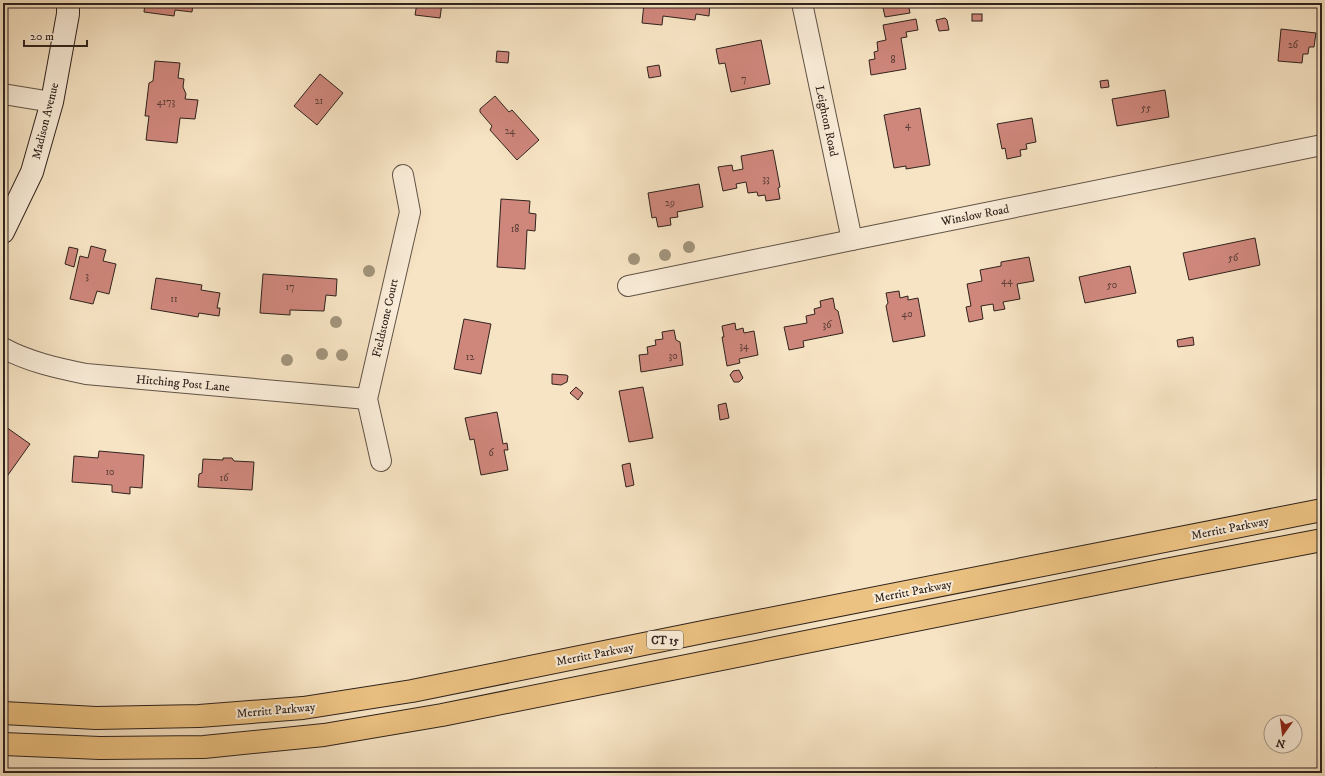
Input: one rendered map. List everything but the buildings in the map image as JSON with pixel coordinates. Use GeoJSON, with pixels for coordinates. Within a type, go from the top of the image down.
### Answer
{"type":"FeatureCollection","features":[{"type":"Feature","properties":{"kind":"highway","name":"Merritt Parkway"},"geometry":{"type":"LineString","coordinates":[[3,713],[96,718],[199,716],[303,708],[389,695],[1322,510]]}},
{"type":"Feature","properties":{"kind":"highway","name":"CT 15"},"geometry":{"type":"LineString","coordinates":[[3,744],[100,748],[204,747],[324,735],[442,715],[1157,571],[1322,540]]}},
{"type":"Feature","properties":{"kind":"street","name":"Madison Avenue"},"geometry":{"type":"LineString","coordinates":[[3,232],[32,172],[52,102],[68,14],[68,3]]}},
{"type":"Feature","properties":{"kind":"street","name":"Leighton Road"},"geometry":{"type":"LineString","coordinates":[[802,3],[852,240]]}},
{"type":"Feature","properties":{"kind":"street"},"geometry":{"type":"LineString","coordinates":[[3,94],[52,102]]}},
{"type":"Feature","properties":{"kind":"street","name":"Winslow Road"},"geometry":{"type":"LineString","coordinates":[[628,286],[1322,145]]}},
{"type":"Feature","properties":{"kind":"street","name":"Fieldstone Court"},"geometry":{"type":"LineString","coordinates":[[381,461],[367,399],[410,212],[403,175]]}},
{"type":"Feature","properties":{"kind":"street","name":"Hitching Post Lane"},"geometry":{"type":"LineString","coordinates":[[3,348],[14,354],[50,366],[86,374],[367,399]]}}]}
